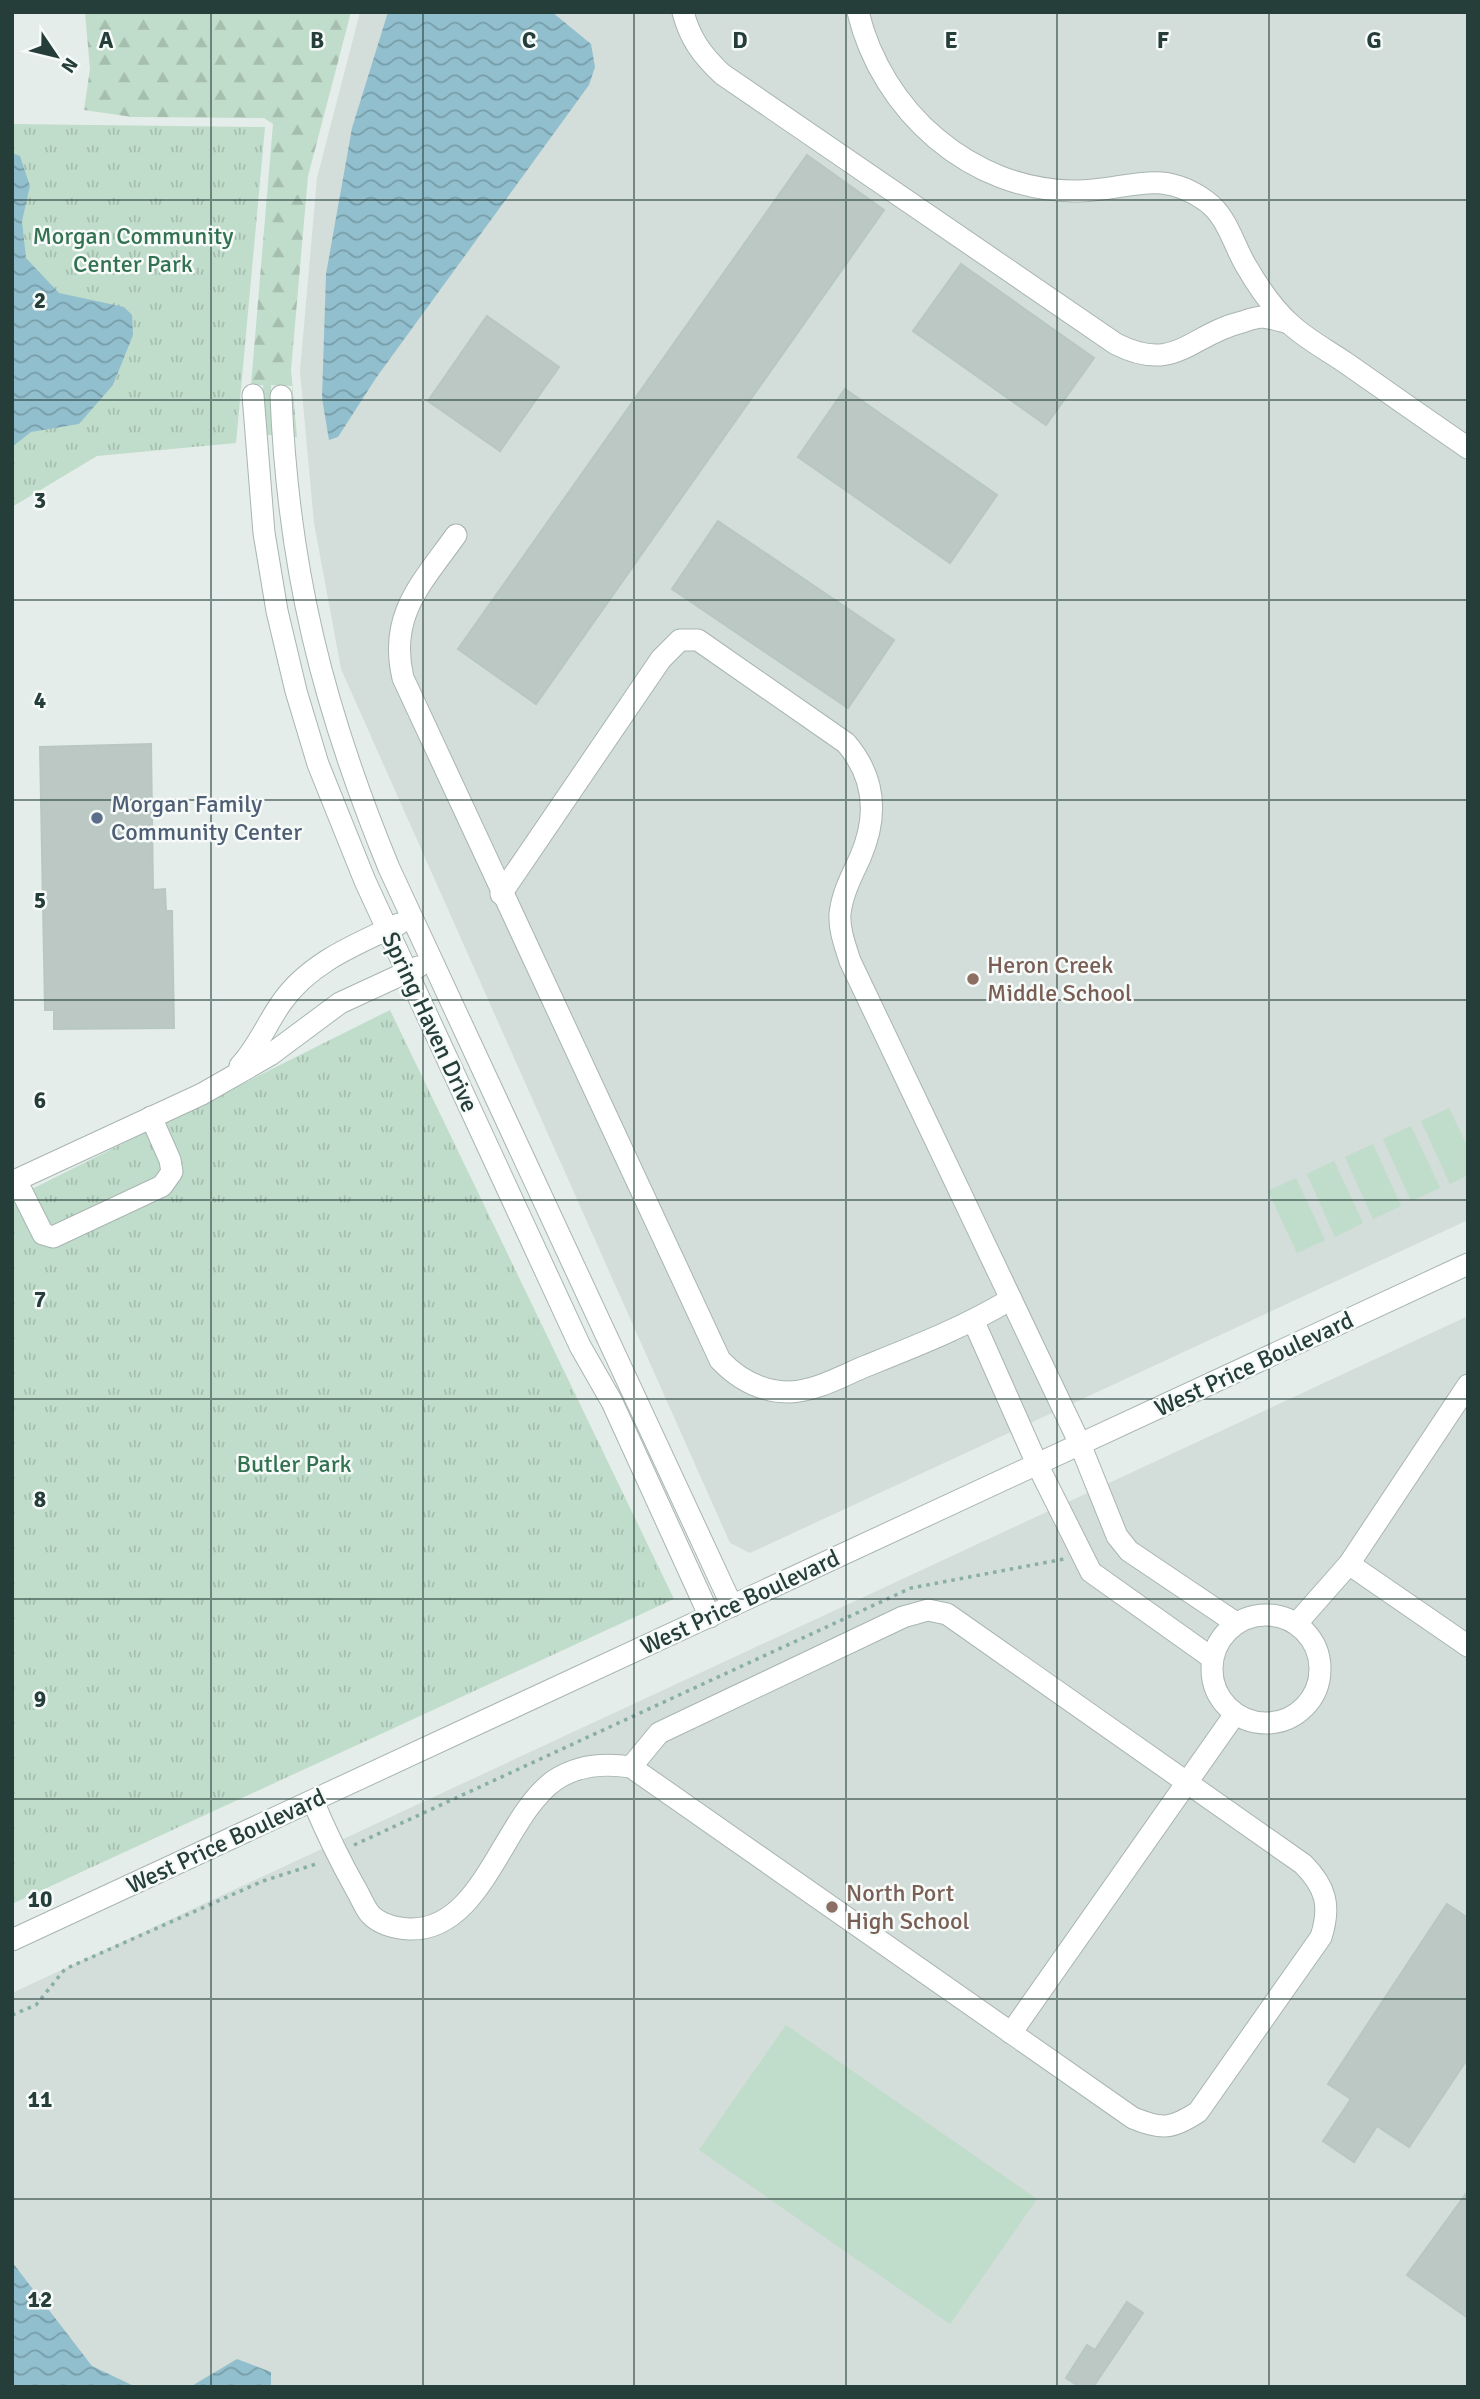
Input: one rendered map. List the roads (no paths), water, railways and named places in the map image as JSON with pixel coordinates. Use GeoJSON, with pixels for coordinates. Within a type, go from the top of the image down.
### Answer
{"type":"FeatureCollection","features":[{"type":"Feature","properties":{"kind":"street"},"geometry":{"type":"LineString","coordinates":[[683,12],[687,29],[700,53],[722,74],[1126,349],[1151,356],[1166,354],[1184,349],[1231,324],[1261,317],[1289,323]]}},
{"type":"Feature","properties":{"kind":"street"},"geometry":{"type":"LineString","coordinates":[[858,12],[872,56],[888,86],[914,119],[939,141],[991,174],[1032,188],[1101,191],[1150,181],[1171,182],[1191,191],[1219,214],[1260,289],[1289,323],[1468,448]]}},
{"type":"Feature","properties":{"kind":"street","name":"Spring Haven Drive"},"geometry":{"type":"LineString","coordinates":[[253,395],[257,461],[277,611],[296,691],[341,828],[580,1346],[612,1402],[710,1617]]}},
{"type":"Feature","properties":{"kind":"street","name":"Spring Haven Drive"},"geometry":{"type":"LineString","coordinates":[[281,396],[284,459],[305,611],[323,684],[364,806],[432,960],[732,1606]]}},
{"type":"Feature","properties":{"kind":"street"},"geometry":{"type":"LineString","coordinates":[[456,535],[405,610],[398,654],[403,678],[711,1346],[732,1372],[744,1381],[774,1391],[807,1390],[974,1322],[1011,1299]]}},
{"type":"Feature","properties":{"kind":"street"},"geometry":{"type":"LineString","coordinates":[[501,894],[662,659],[680,640],[698,640],[831,731],[859,758],[868,778],[872,797],[870,831],[840,913],[841,931],[850,961],[1080,1444],[1116,1536],[1129,1551],[1236,1623]]}},
{"type":"Feature","properties":{"kind":"street"},"geometry":{"type":"LineString","coordinates":[[230,1078],[251,1055],[274,1014],[296,986],[330,959],[413,917]]}},
{"type":"Feature","properties":{"kind":"street"},"geometry":{"type":"LineString","coordinates":[[151,1117],[170,1160],[172,1172],[162,1186],[53,1237],[43,1234],[14,1181],[230,1078],[270,1055],[340,1003],[432,960]]}},
{"type":"Feature","properties":{"kind":"street","name":"West Price Boulevard"},"geometry":{"type":"LineString","coordinates":[[12,1940],[1468,1264]]}},
{"type":"Feature","properties":{"kind":"street"},"geometry":{"type":"LineString","coordinates":[[974,1322],[1037,1464],[1091,1572],[1212,1658]]}},
{"type":"Feature","properties":{"kind":"street"},"geometry":{"type":"LineString","coordinates":[[1297,1623],[1349,1564],[1468,1385]]}},
{"type":"Feature","properties":{"kind":"street"},"geometry":{"type":"LineString","coordinates":[[1106,1582],[1129,1551]]}},
{"type":"Feature","properties":{"kind":"street"},"geometry":{"type":"LineString","coordinates":[[1349,1564],[1468,1646]]}},
{"type":"Feature","properties":{"kind":"street"},"geometry":{"type":"LineString","coordinates":[[313,1801],[336,1855],[370,1915],[392,1928],[423,1929],[446,1920],[471,1896],[526,1813],[554,1781],[576,1769],[606,1763],[631,1767],[1133,2118],[1152,2126],[1176,2126],[1198,2112],[1315,1946],[1327,1918],[1327,1899],[1318,1879],[1303,1864],[1188,1780],[947,1614],[928,1610],[903,1617],[659,1733],[631,1767]]}},
{"type":"Feature","properties":{"kind":"street"},"geometry":{"type":"LineString","coordinates":[[1256,1615],[1278,1615],[1297,1623],[1312,1638],[1320,1658],[1320,1680],[1311,1700],[1296,1715],[1276,1723],[1255,1723],[1235,1714],[1220,1699],[1212,1679],[1212,1658],[1220,1638],[1236,1623],[1256,1615]]}},
{"type":"Feature","properties":{"kind":"street"},"geometry":{"type":"LineString","coordinates":[[1011,2033],[1235,1714]]}},
{"type":"Feature","properties":{"kind":"water"},"geometry":{"type":"Polygon","coordinates":[[[388,12],[552,12],[591,44],[595,67],[589,85],[376,378],[338,437],[329,440],[322,398],[326,274],[352,128],[388,12]]]}},
{"type":"Feature","properties":{"kind":"water"},"geometry":{"type":"Polygon","coordinates":[[[12,153],[20,156],[30,186],[22,221],[26,258],[59,293],[124,307],[132,315],[133,335],[113,385],[79,424],[31,432],[12,447],[12,153]]]}},
{"type":"Feature","properties":{"kind":"water"},"geometry":{"type":"Polygon","coordinates":[[[12,2262],[92,2366],[136,2387],[12,2387],[12,2262]]]}},
{"type":"Feature","properties":{"kind":"water"},"geometry":{"type":"Polygon","coordinates":[[[237,2359],[271,2372],[271,2387],[190,2387],[237,2359]]]}},
{"type":"Feature","properties":{"kind":"place","name":"Morgan Family Community Center"},"geometry":{"type":"Point","coordinates":[97,818]}},
{"type":"Feature","properties":{"kind":"place","name":"Heron Creek Middle School"},"geometry":{"type":"Point","coordinates":[973,979]}},
{"type":"Feature","properties":{"kind":"place","name":"North Port High School"},"geometry":{"type":"Point","coordinates":[832,1907]}},
{"type":"Feature","properties":{"kind":"park label","name":"Morgan Community Center Park"},"geometry":{"type":"Point","coordinates":[133,250]}},
{"type":"Feature","properties":{"kind":"park label","name":"Butler Park"},"geometry":{"type":"Point","coordinates":[294,1464]}}]}
